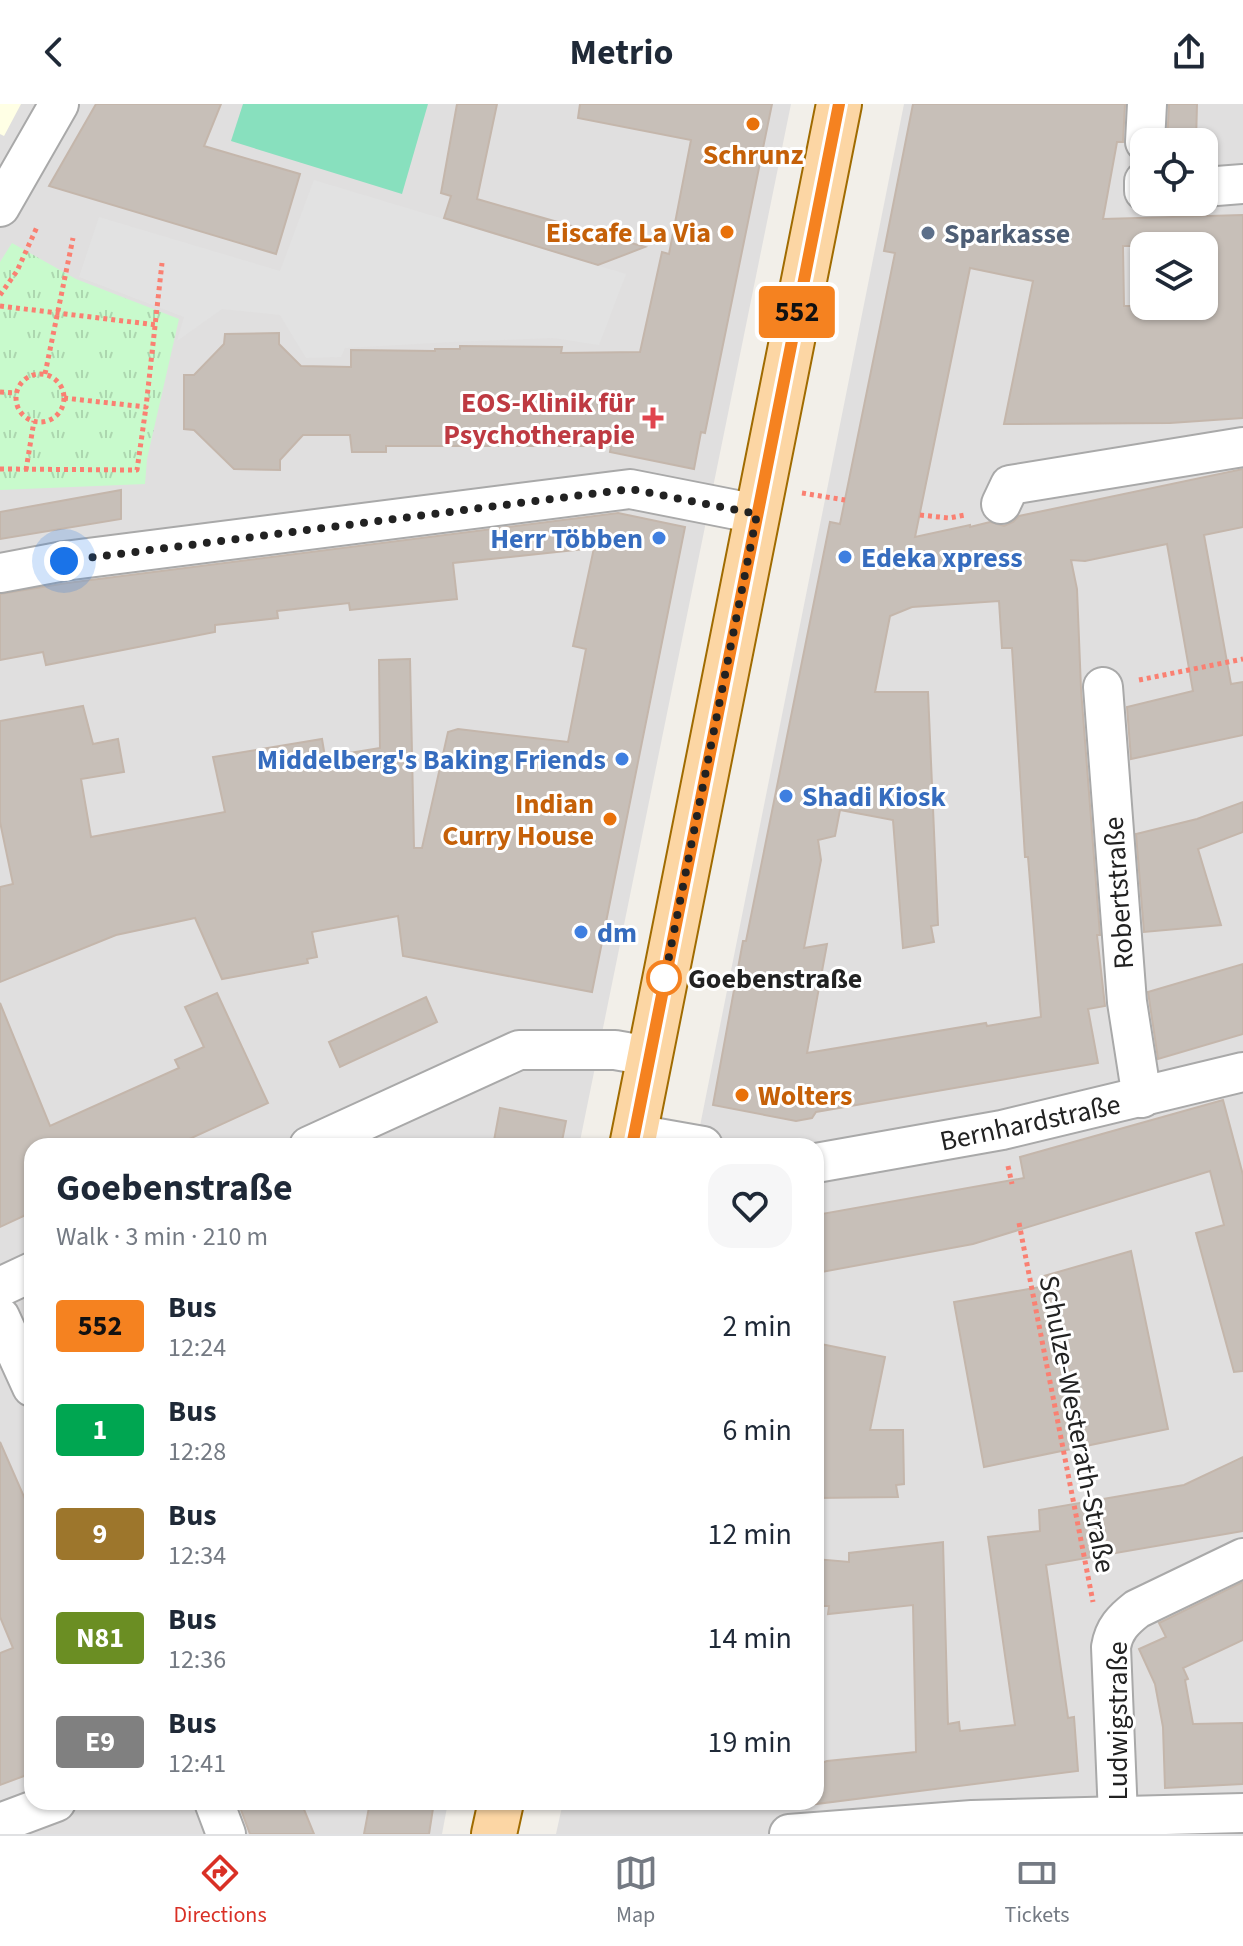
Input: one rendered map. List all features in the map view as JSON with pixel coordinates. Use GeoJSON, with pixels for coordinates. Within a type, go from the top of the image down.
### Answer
{"type":"FeatureCollection","features":[{"type":"Feature","properties":{"kind":"main road"},"geometry":{"type":"LineString","coordinates":[[633,1138],[839,104]]}},
{"type":"Feature","properties":{"kind":"street"},"geometry":{"type":"LineString","coordinates":[[0,207],[59,104]]}},
{"type":"Feature","properties":{"kind":"street"},"geometry":{"type":"LineString","coordinates":[[1146,128],[1147,104]]}},
{"type":"Feature","properties":{"kind":"street"},"geometry":{"type":"LineString","coordinates":[[1218,186],[1243,184]]}},
{"type":"Feature","properties":{"kind":"street"},"geometry":{"type":"LineString","coordinates":[[1001,504],[1010,485],[1243,447]]}},
{"type":"Feature","properties":{"kind":"street"},"geometry":{"type":"LineString","coordinates":[[0,573],[64,561],[630,489],[757,514]]}},
{"type":"Feature","properties":{"kind":"street","name":"Robertstraße"},"geometry":{"type":"LineString","coordinates":[[1103,687],[1127,1002],[1142,1098]]}},
{"type":"Feature","properties":{"kind":"street"},"geometry":{"type":"LineString","coordinates":[[326,1138],[519,1050],[615,1050],[649,1056]]}},
{"type":"Feature","properties":{"kind":"street","name":"Bernhardstraße"},"geometry":{"type":"LineString","coordinates":[[824,1162],[1002,1130],[1243,1072]]}},
{"type":"Feature","properties":{"kind":"street"},"geometry":{"type":"LineString","coordinates":[[0,1287],[24,1276]]}},
{"type":"Feature","properties":{"kind":"street"},"geometry":{"type":"LineString","coordinates":[[0,1317],[24,1370]]}},
{"type":"Feature","properties":{"kind":"street","name":"Ludwigstraße"},"geometry":{"type":"LineString","coordinates":[[1118,1816],[1111,1647],[1114,1632],[1137,1609],[1243,1558]]}},
{"type":"Feature","properties":{"kind":"street"},"geometry":{"type":"LineString","coordinates":[[0,1823],[35,1810]]}},
{"type":"Feature","properties":{"kind":"street"},"geometry":{"type":"LineString","coordinates":[[217,1810],[226,1834]]}},
{"type":"Feature","properties":{"kind":"street"},"geometry":{"type":"LineString","coordinates":[[789,1834],[972,1820],[1243,1813]]}},
{"type":"Feature","properties":{"kind":"path"},"geometry":{"type":"LineString","coordinates":[[0,295],[17,271],[37,227]]}},
{"type":"Feature","properties":{"kind":"path"},"geometry":{"type":"LineString","coordinates":[[45,374],[73,238]]}},
{"type":"Feature","properties":{"kind":"path"},"geometry":{"type":"LineString","coordinates":[[0,469],[137,470],[157,325],[162,263]]}},
{"type":"Feature","properties":{"kind":"path"},"geometry":{"type":"LineString","coordinates":[[0,306],[157,325]]}},
{"type":"Feature","properties":{"kind":"path"},"geometry":{"type":"LineString","coordinates":[[45,374],[59,383],[64,398],[62,408],[53,418],[34,421],[19,411],[16,393],[26,378],[45,374]]}},
{"type":"Feature","properties":{"kind":"path"},"geometry":{"type":"LineString","coordinates":[[0,392],[16,393]]}},
{"type":"Feature","properties":{"kind":"path"},"geometry":{"type":"LineString","coordinates":[[64,398],[146,407]]}},
{"type":"Feature","properties":{"kind":"path"},"geometry":{"type":"LineString","coordinates":[[26,470],[34,421]]}},
{"type":"Feature","properties":{"kind":"path"},"geometry":{"type":"LineString","coordinates":[[920,515],[949,518],[1001,504]]}},
{"type":"Feature","properties":{"kind":"path"},"geometry":{"type":"LineString","coordinates":[[1103,687],[1243,659]]}},
{"type":"Feature","properties":{"kind":"path","name":"Schulze-Westerath-Straße"},"geometry":{"type":"LineString","coordinates":[[1019,1223],[1091,1599],[1097,1608]]}},
{"type":"Feature","properties":{"kind":"shaded area"},"geometry":{"type":"Polygon","coordinates":[[[0,104],[791,104],[581,1138],[24,1138],[24,1810],[446,1810],[442,1834],[0,1834],[0,104]]]}},
{"type":"Feature","properties":{"kind":"shaded area"},"geometry":{"type":"Polygon","coordinates":[[[0,104],[21,104],[4,136],[0,134],[0,104]]]}},
{"type":"Feature","properties":{"kind":"shaded area"},"geometry":{"type":"Polygon","coordinates":[[[904,104],[1243,104],[1243,1834],[556,1834],[561,1810],[824,1810],[824,1138],[698,1138],[904,104]]]}},
{"type":"Feature","properties":{"kind":"shaded area"},"geometry":{"type":"Polygon","coordinates":[[[314,180],[626,274],[599,345],[553,338],[452,342],[345,348],[341,357],[306,358],[280,315],[222,309],[177,341],[184,317],[79,277],[99,217],[280,271],[314,180]]]}},
{"type":"Feature","properties":{"kind":"green space"},"geometry":{"type":"Polygon","coordinates":[[[243,104],[428,104],[402,194],[231,141],[243,104]]]}},
{"type":"Feature","properties":{"kind":"green space"},"geometry":{"type":"Polygon","coordinates":[[[12,243],[76,279],[179,319],[147,459],[145,484],[0,490],[0,262],[12,243]]]}},
{"type":"Feature","properties":{"kind":"building"},"geometry":{"type":"Polygon","coordinates":[[[96,104],[221,104],[204,146],[300,174],[276,254],[49,186],[96,104]]]}},
{"type":"Feature","properties":{"kind":"building"},"geometry":{"type":"Polygon","coordinates":[[[457,104],[497,104],[477,199],[645,247],[598,265],[444,218],[451,196],[441,193],[457,104]]]}},
{"type":"Feature","properties":{"kind":"building"},"geometry":{"type":"Polygon","coordinates":[[[580,104],[772,104],[705,433],[701,432],[694,469],[610,452],[611,446],[386,446],[386,452],[352,452],[350,435],[303,435],[280,460],[280,470],[234,469],[194,430],[184,429],[184,375],[194,375],[224,344],[225,334],[279,333],[279,344],[301,366],[351,367],[351,350],[435,351],[460,349],[460,346],[562,347],[561,353],[640,352],[662,252],[669,254],[691,140],[578,118],[580,104]]]}},
{"type":"Feature","properties":{"kind":"building"},"geometry":{"type":"Polygon","coordinates":[[[913,104],[1125,104],[1123,142],[1117,142],[1103,219],[1243,215],[1243,418],[1170,423],[1004,424],[1033,281],[970,268],[915,537],[990,522],[1004,526],[1019,516],[1243,469],[1243,527],[1204,535],[1231,684],[1243,682],[1243,735],[1131,759],[1127,707],[1193,691],[1167,544],[1085,561],[1071,560],[1077,589],[1081,689],[1100,935],[1097,935],[1105,1006],[1088,1009],[1098,1063],[816,1112],[812,1118],[796,1121],[713,1105],[743,941],[746,941],[830,522],[840,524],[895,253],[884,251],[913,104]],[[999,601],[912,607],[890,616],[875,692],[928,692],[938,925],[931,926],[934,942],[903,948],[893,820],[840,810],[835,836],[818,840],[821,860],[804,948],[827,944],[807,1053],[986,1023],[987,1026],[1041,1017],[1028,857],[1025,857],[1012,648],[1002,648],[999,601]]]}},
{"type":"Feature","properties":{"kind":"building"},"geometry":{"type":"Polygon","coordinates":[[[1169,104],[1197,104],[1196,128],[1168,128],[1169,104]]]}},
{"type":"Feature","properties":{"kind":"building"},"geometry":{"type":"Polygon","coordinates":[[[121,490],[121,519],[0,539],[0,512],[121,490]]]}},
{"type":"Feature","properties":{"kind":"building"},"geometry":{"type":"Polygon","coordinates":[[[618,513],[685,527],[592,992],[403,956],[398,916],[312,932],[317,957],[307,959],[308,963],[222,979],[195,918],[116,935],[0,982],[0,887],[13,884],[0,822],[0,721],[83,706],[93,744],[118,739],[124,772],[81,779],[91,837],[225,812],[213,757],[322,739],[325,757],[380,748],[379,660],[410,659],[414,848],[422,848],[448,732],[458,729],[568,742],[586,649],[573,646],[594,548],[453,563],[457,599],[350,610],[349,603],[277,611],[278,618],[215,625],[215,632],[46,665],[43,652],[0,660],[0,594],[618,513]]]}},
{"type":"Feature","properties":{"kind":"building"},"geometry":{"type":"Polygon","coordinates":[[[1243,802],[1243,832],[1198,849],[1221,925],[1144,932],[1136,834],[1197,819],[1243,802]]]}},
{"type":"Feature","properties":{"kind":"building"},"geometry":{"type":"Polygon","coordinates":[[[1243,964],[1243,1034],[1158,1059],[1148,992],[1243,964]]]}},
{"type":"Feature","properties":{"kind":"building"},"geometry":{"type":"Polygon","coordinates":[[[217,993],[268,1103],[191,1138],[24,1138],[24,1216],[0,1227],[0,1003],[50,1126],[179,1068],[175,1060],[204,1047],[185,1007],[217,993]]]}},
{"type":"Feature","properties":{"kind":"building"},"geometry":{"type":"Polygon","coordinates":[[[426,997],[437,1022],[340,1067],[329,1042],[426,997]]]}},
{"type":"Feature","properties":{"kind":"building"},"geometry":{"type":"Polygon","coordinates":[[[1223,1100],[1243,1175],[1243,1371],[1234,1372],[1196,1233],[1224,1225],[1210,1171],[973,1244],[824,1272],[824,1214],[1024,1178],[1020,1157],[1223,1100]]]}},
{"type":"Feature","properties":{"kind":"building"},"geometry":{"type":"Polygon","coordinates":[[[500,1108],[566,1121],[563,1138],[494,1138],[500,1108]]]}},
{"type":"Feature","properties":{"kind":"building"},"geometry":{"type":"Polygon","coordinates":[[[1131,1251],[1168,1429],[984,1467],[954,1302],[1046,1286],[1044,1276],[1131,1251]]]}},
{"type":"Feature","properties":{"kind":"building"},"geometry":{"type":"Polygon","coordinates":[[[824,1345],[885,1357],[870,1430],[903,1430],[904,1484],[896,1485],[898,1497],[824,1498],[824,1345]]]}},
{"type":"Feature","properties":{"kind":"building"},"geometry":{"type":"Polygon","coordinates":[[[0,1442],[24,1497],[24,1776],[0,1785],[0,1653],[13,1648],[0,1617],[0,1442]]]}},
{"type":"Feature","properties":{"kind":"building"},"geometry":{"type":"Polygon","coordinates":[[[1243,1457],[1243,1531],[1046,1565],[1068,1718],[1074,1717],[1078,1771],[824,1803],[824,1762],[916,1752],[913,1605],[828,1614],[829,1606],[824,1606],[824,1560],[849,1562],[849,1553],[943,1542],[948,1724],[959,1722],[960,1731],[1015,1725],[988,1537],[1040,1531],[1039,1510],[1184,1485],[1243,1457]]]}},
{"type":"Feature","properties":{"kind":"building"},"geometry":{"type":"Polygon","coordinates":[[[1243,1582],[1243,1640],[1183,1668],[1188,1679],[1185,1680],[1193,1724],[1243,1723],[1243,1784],[1165,1788],[1163,1727],[1155,1684],[1139,1649],[1166,1637],[1159,1623],[1243,1582]]]}},
{"type":"Feature","properties":{"kind":"building"},"geometry":{"type":"Polygon","coordinates":[[[241,1810],[304,1810],[314,1834],[250,1834],[241,1810]]]}},
{"type":"Feature","properties":{"kind":"building"},"geometry":{"type":"Polygon","coordinates":[[[368,1810],[433,1810],[429,1834],[364,1834],[368,1810]]]}},
{"type":"Feature","properties":{"kind":"bus line","name":"552"},"geometry":{"type":"LineString","coordinates":[[634,1138],[839,104]]}},
{"type":"Feature","properties":{"kind":"place","name":"Schrunz"},"geometry":{"type":"Point","coordinates":[753,124]}},
{"type":"Feature","properties":{"kind":"place","name":"Eiscafe La Via"},"geometry":{"type":"Point","coordinates":[727,232]}},
{"type":"Feature","properties":{"kind":"place","name":"Sparkasse"},"geometry":{"type":"Point","coordinates":[928,233]}},
{"type":"Feature","properties":{"kind":"place","name":"EOS-Klinik für Psychotherapie"},"geometry":{"type":"Point","coordinates":[653,418]}},
{"type":"Feature","properties":{"kind":"place","name":"Herr Többen"},"geometry":{"type":"Point","coordinates":[659,538]}},
{"type":"Feature","properties":{"kind":"place","name":"Edeka xpress"},"geometry":{"type":"Point","coordinates":[845,557]}},
{"type":"Feature","properties":{"kind":"place","name":"Middelberg's Baking Friends"},"geometry":{"type":"Point","coordinates":[622,759]}},
{"type":"Feature","properties":{"kind":"place","name":"Shadi Kiosk"},"geometry":{"type":"Point","coordinates":[786,796]}},
{"type":"Feature","properties":{"kind":"place","name":"Indian Curry House"},"geometry":{"type":"Point","coordinates":[610,819]}},
{"type":"Feature","properties":{"kind":"place","name":"dm"},"geometry":{"type":"Point","coordinates":[581,932]}},
{"type":"Feature","properties":{"kind":"place","name":"Goebenstraße"},"geometry":{"type":"Point","coordinates":[664,978]}},
{"type":"Feature","properties":{"kind":"place","name":"Wolters"},"geometry":{"type":"Point","coordinates":[742,1095]}},
{"type":"Feature","properties":{"kind":"route"},"geometry":{"type":"LineString","coordinates":[[64,561],[630,489],[757,514],[664,982],[664,978]]}}]}
